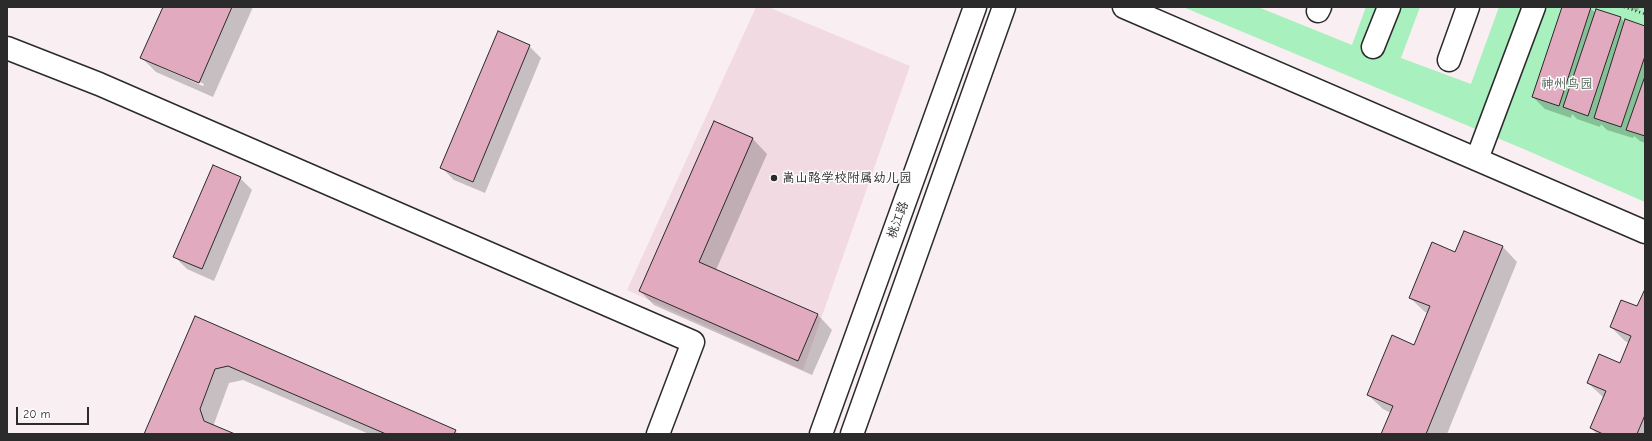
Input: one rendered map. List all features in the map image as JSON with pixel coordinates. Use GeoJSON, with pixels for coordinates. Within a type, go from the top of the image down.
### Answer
{"type":"FeatureCollection","features":[{"type":"Feature","properties":{"kind":"street","name":"桃江路"},"geometry":{"type":"LineString","coordinates":[[821,434],[975,7]]}},
{"type":"Feature","properties":{"kind":"street"},"geometry":{"type":"LineString","coordinates":[[852,434],[1004,7]]}},
{"type":"Feature","properties":{"kind":"street"},"geometry":{"type":"LineString","coordinates":[[1124,7],[1645,232]]}},
{"type":"Feature","properties":{"kind":"street"},"geometry":{"type":"LineString","coordinates":[[1373,47],[1389,7]]}},
{"type":"Feature","properties":{"kind":"street"},"geometry":{"type":"LineString","coordinates":[[1449,60],[1468,7]]}},
{"type":"Feature","properties":{"kind":"street"},"geometry":{"type":"LineString","coordinates":[[1477,159],[1534,7]]}},
{"type":"Feature","properties":{"kind":"street"},"geometry":{"type":"LineString","coordinates":[[7,48],[99,84],[693,342],[658,434]]}},
{"type":"Feature","properties":{"kind":"path"},"geometry":{"type":"LineString","coordinates":[[1624,7],[1645,14]]}},
{"type":"Feature","properties":{"kind":"shaded area","name":"嵩山路学校附属幼儿园"},"geometry":{"type":"Polygon","coordinates":[[[756,7],[768,7],[910,66],[803,370],[627,290],[756,7]]]}},
{"type":"Feature","properties":{"kind":"green space","name":"神州鸟园"},"geometry":{"type":"Polygon","coordinates":[[[1183,7],[1258,7],[1352,45],[1366,7],[1420,7],[1401,58],[1471,84],[1499,7],[1645,7],[1645,202],[1526,150],[1183,7]]]}},
{"type":"Feature","properties":{"kind":"building"},"geometry":{"type":"Polygon","coordinates":[[[163,7],[232,7],[199,83],[140,58],[163,7]]]}},
{"type":"Feature","properties":{"kind":"building"},"geometry":{"type":"Polygon","coordinates":[[[1562,7],[1591,7],[1559,106],[1532,97],[1562,7]]]}},
{"type":"Feature","properties":{"kind":"building"},"geometry":{"type":"Polygon","coordinates":[[[1596,9],[1621,17],[1588,116],[1563,107],[1596,9]]]}},
{"type":"Feature","properties":{"kind":"building"},"geometry":{"type":"Polygon","coordinates":[[[1625,19],[1645,26],[1645,56],[1621,127],[1594,118],[1625,19]]]}},
{"type":"Feature","properties":{"kind":"building"},"geometry":{"type":"Polygon","coordinates":[[[498,31],[530,45],[473,182],[440,168],[498,31]]]}},
{"type":"Feature","properties":{"kind":"building"},"geometry":{"type":"Polygon","coordinates":[[[1645,76],[1645,136],[1626,130],[1645,76]]]}},
{"type":"Feature","properties":{"kind":"building"},"geometry":{"type":"Polygon","coordinates":[[[714,121],[753,138],[699,262],[818,314],[798,361],[639,291],[714,121]]]}},
{"type":"Feature","properties":{"kind":"building"},"geometry":{"type":"Polygon","coordinates":[[[213,165],[241,177],[202,269],[173,257],[213,165]]]}},
{"type":"Feature","properties":{"kind":"building"},"geometry":{"type":"Polygon","coordinates":[[[1464,231],[1503,246],[1426,434],[1381,434],[1393,406],[1367,395],[1392,335],[1414,345],[1430,306],[1409,298],[1432,242],[1455,252],[1464,231]]]}},
{"type":"Feature","properties":{"kind":"building"},"geometry":{"type":"Polygon","coordinates":[[[1645,289],[1645,415],[1637,434],[1603,434],[1590,428],[1606,391],[1587,383],[1599,354],[1620,363],[1631,336],[1610,327],[1621,300],[1637,306],[1645,289]]]}},
{"type":"Feature","properties":{"kind":"building"},"geometry":{"type":"Polygon","coordinates":[[[195,316],[456,430],[454,434],[386,434],[228,366],[215,369],[200,409],[204,421],[235,434],[144,434],[195,316]]]}},
{"type":"Feature","properties":{"kind":"place","name":"嵩山路学校附属幼儿园"},"geometry":{"type":"Point","coordinates":[774,178]}}]}
